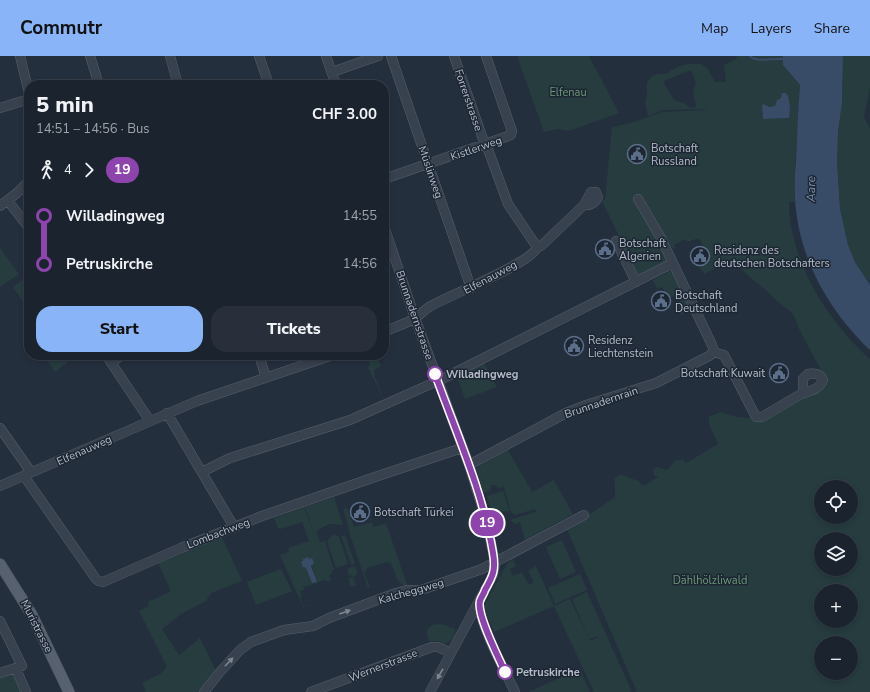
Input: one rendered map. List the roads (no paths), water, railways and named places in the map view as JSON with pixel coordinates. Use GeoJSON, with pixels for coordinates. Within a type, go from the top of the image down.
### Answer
{"type":"FeatureCollection","features":[{"type":"Feature","properties":{"kind":"main road","name":"Muristrasse"},"geometry":{"type":"LineString","coordinates":[[0,564],[32,615],[68,692]]}},
{"type":"Feature","properties":{"kind":"street"},"geometry":{"type":"LineString","coordinates":[[20,56],[26,80]]}},
{"type":"Feature","properties":{"kind":"street"},"geometry":{"type":"LineString","coordinates":[[90,56],[97,80]]}},
{"type":"Feature","properties":{"kind":"street"},"geometry":{"type":"LineString","coordinates":[[170,56],[177,80]]}},
{"type":"Feature","properties":{"kind":"street"},"geometry":{"type":"LineString","coordinates":[[259,56],[267,80]]}},
{"type":"Feature","properties":{"kind":"street"},"geometry":{"type":"LineString","coordinates":[[326,56],[334,80]]}},
{"type":"Feature","properties":{"kind":"street"},"geometry":{"type":"LineString","coordinates":[[332,72],[378,56]]}},
{"type":"Feature","properties":{"kind":"street","name":"Müslinweg"},"geometry":{"type":"LineString","coordinates":[[391,56],[471,288]]}},
{"type":"Feature","properties":{"kind":"street","name":"Forrerstrasse"},"geometry":{"type":"LineString","coordinates":[[454,56],[508,204],[537,247]]}},
{"type":"Feature","properties":{"kind":"street","name":"Kistlerweg"},"geometry":{"type":"LineString","coordinates":[[389,177],[510,136],[512,132],[486,56]]}},
{"type":"Feature","properties":{"kind":"street"},"geometry":{"type":"LineString","coordinates":[[0,108],[24,101]]}},
{"type":"Feature","properties":{"kind":"street"},"geometry":{"type":"LineString","coordinates":[[0,206],[8,201],[24,186]]}},
{"type":"Feature","properties":{"kind":"street"},"geometry":{"type":"LineString","coordinates":[[638,199],[673,263],[714,352],[724,355],[756,417],[762,417],[801,394]]}},
{"type":"Feature","properties":{"kind":"street"},"geometry":{"type":"LineString","coordinates":[[8,201],[24,222]]}},
{"type":"Feature","properties":{"kind":"street","name":"Elfenauweg"},"geometry":{"type":"LineString","coordinates":[[389,330],[415,318],[429,306],[471,288],[519,262],[534,252],[537,247],[541,246],[584,205]]}},
{"type":"Feature","properties":{"kind":"street","name":"Brunnadernstrasse"},"geometry":{"type":"LineString","coordinates":[[389,241],[437,380],[469,465],[486,523],[495,563],[493,575],[480,601],[430,692]]}},
{"type":"Feature","properties":{"kind":"street"},"geometry":{"type":"LineString","coordinates":[[616,241],[636,282]]}},
{"type":"Feature","properties":{"kind":"street"},"geometry":{"type":"LineString","coordinates":[[202,472],[230,458],[348,421],[437,380],[673,263]]}},
{"type":"Feature","properties":{"kind":"street","name":"Brunnadernrain"},"geometry":{"type":"LineString","coordinates":[[469,465],[566,412],[656,383],[714,352]]}},
{"type":"Feature","properties":{"kind":"street"},"geometry":{"type":"LineString","coordinates":[[109,360],[150,421]]}},
{"type":"Feature","properties":{"kind":"street"},"geometry":{"type":"LineString","coordinates":[[111,363],[115,360]]}},
{"type":"Feature","properties":{"kind":"street"},"geometry":{"type":"LineString","coordinates":[[260,360],[266,378]]}},
{"type":"Feature","properties":{"kind":"street","name":"Elfenauweg"},"geometry":{"type":"LineString","coordinates":[[0,486],[209,396],[318,360]]}},
{"type":"Feature","properties":{"kind":"street"},"geometry":{"type":"LineString","coordinates":[[167,413],[234,527]]}},
{"type":"Feature","properties":{"kind":"street"},"geometry":{"type":"LineString","coordinates":[[0,428],[27,474]]}},
{"type":"Feature","properties":{"kind":"street","name":"Lombachweg"},"geometry":{"type":"LineString","coordinates":[[27,474],[94,576],[101,582],[105,582],[181,548],[234,527],[462,448]]}},
{"type":"Feature","properties":{"kind":"street","name":"Kalcheggweg"},"geometry":{"type":"LineString","coordinates":[[204,692],[243,647],[251,642],[284,630],[313,626],[329,618],[406,591],[421,590],[482,569],[584,515]]}},
{"type":"Feature","properties":{"kind":"street"},"geometry":{"type":"LineString","coordinates":[[480,601],[480,611],[487,633],[515,692]]}},
{"type":"Feature","properties":{"kind":"street"},"geometry":{"type":"LineString","coordinates":[[0,621],[19,668],[26,692]]}},
{"type":"Feature","properties":{"kind":"street"},"geometry":{"type":"LineString","coordinates":[[467,625],[470,623],[477,624],[487,633]]}},
{"type":"Feature","properties":{"kind":"street","name":"Wernerstrasse"},"geometry":{"type":"LineString","coordinates":[[314,692],[432,647],[438,647],[451,653]]}},
{"type":"Feature","properties":{"kind":"street"},"geometry":{"type":"LineString","coordinates":[[0,673],[19,668]]}},
{"type":"Feature","properties":{"kind":"water","name":"Aare"},"geometry":{"type":"Polygon","coordinates":[[[783,56],[843,56],[842,103],[838,132],[837,162],[840,209],[848,245],[855,262],[870,285],[870,350],[841,318],[829,300],[818,281],[802,241],[797,220],[795,198],[800,85],[783,65],[783,56]]]}},
{"type":"Feature","properties":{"kind":"water"},"geometry":{"type":"Polygon","coordinates":[[[782,93],[786,93],[788,96],[790,106],[789,118],[763,119],[762,105],[764,104],[769,107],[775,106],[777,100],[781,98],[782,93]]]}},
{"type":"Feature","properties":{"kind":"water"},"geometry":{"type":"Polygon","coordinates":[[[308,557],[310,559],[312,558],[314,563],[311,566],[317,582],[312,583],[306,568],[303,567],[301,562],[303,559],[308,557]]]}},
{"type":"Feature","properties":{"kind":"waterway"},"geometry":{"type":"LineString","coordinates":[[750,56],[761,60],[785,59]]}},
{"type":"Feature","properties":{"kind":"tram line"},"geometry":{"type":"LineString","coordinates":[[0,560],[33,614],[70,692]]}},
{"type":"Feature","properties":{"kind":"place","name":"Botschaft Russland"},"geometry":{"type":"Point","coordinates":[637,154]}},
{"type":"Feature","properties":{"kind":"place","name":"Botschaft Algerien"},"geometry":{"type":"Point","coordinates":[605,249]}},
{"type":"Feature","properties":{"kind":"place","name":"Residenz des deutschen Botschafters"},"geometry":{"type":"Point","coordinates":[700,256]}},
{"type":"Feature","properties":{"kind":"place","name":"Botschaft Deutschland"},"geometry":{"type":"Point","coordinates":[661,301]}},
{"type":"Feature","properties":{"kind":"place","name":"Residenz Liechtenstein"},"geometry":{"type":"Point","coordinates":[574,346]}},
{"type":"Feature","properties":{"kind":"place","name":"Botschaft Kuwait"},"geometry":{"type":"Point","coordinates":[779,373]}},
{"type":"Feature","properties":{"kind":"place","name":"Willadingweg"},"geometry":{"type":"Point","coordinates":[435,374]}},
{"type":"Feature","properties":{"kind":"place","name":"Botschaft Türkei"},"geometry":{"type":"Point","coordinates":[360,512]}},
{"type":"Feature","properties":{"kind":"place","name":"Petruskirche"},"geometry":{"type":"Point","coordinates":[505,672]}},
{"type":"Feature","properties":{"kind":"park label","name":"Elfenau"},"geometry":{"type":"Point","coordinates":[568,92]}},
{"type":"Feature","properties":{"kind":"park label","name":"Dählhölzliwald"},"geometry":{"type":"Point","coordinates":[710,580]}}]}
